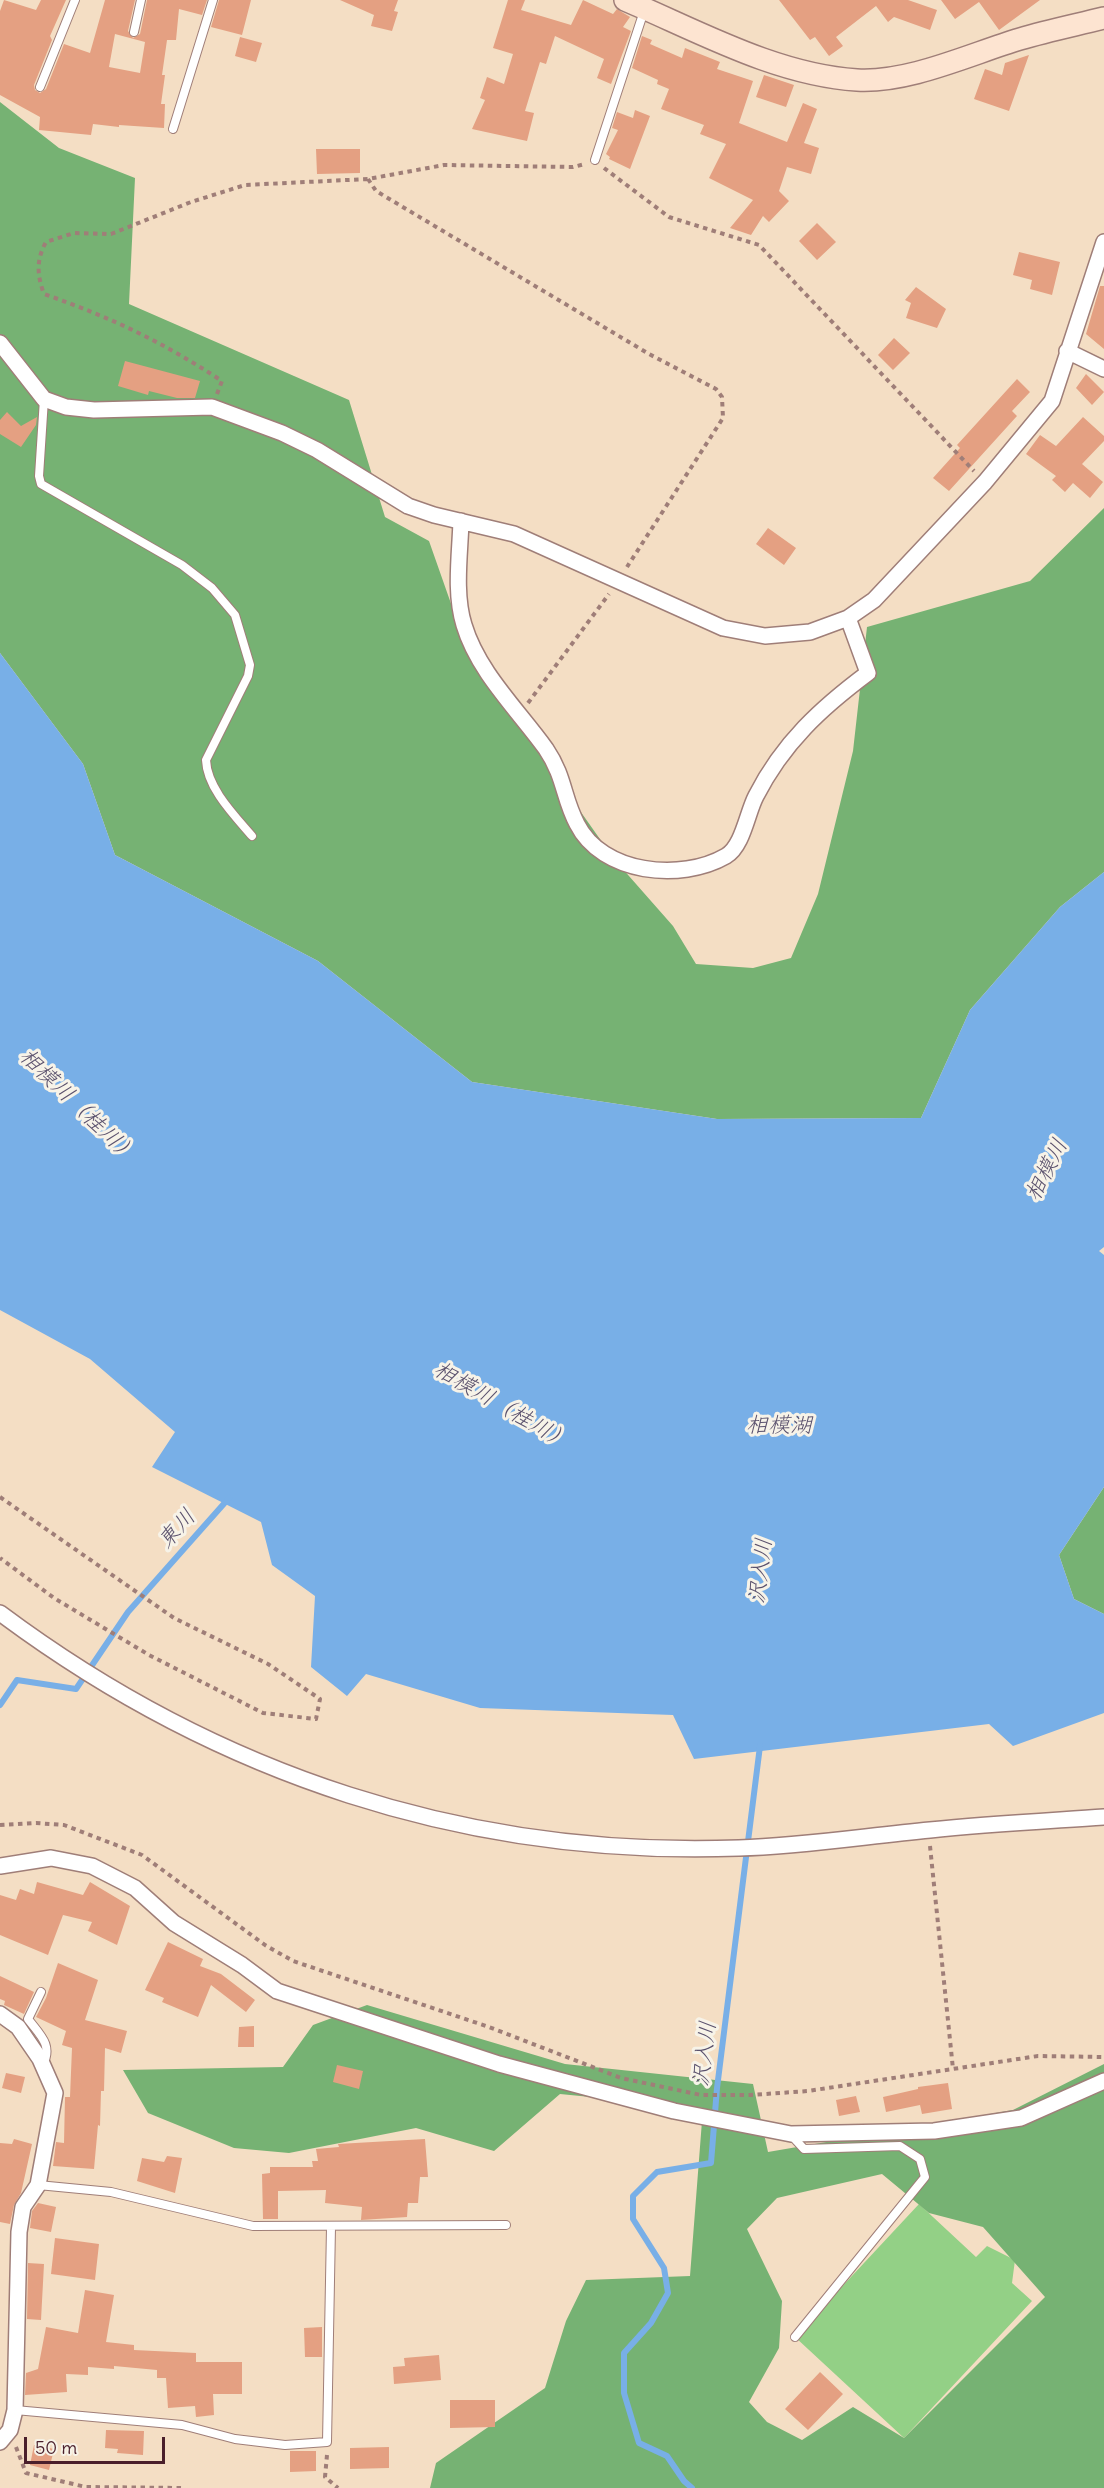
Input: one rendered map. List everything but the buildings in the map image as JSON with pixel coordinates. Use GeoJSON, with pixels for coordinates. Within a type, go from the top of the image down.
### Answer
{"type":"FeatureCollection","features":[{"type":"Feature","properties":{"kind":"main road"},"geometry":{"type":"LineString","coordinates":[[625,0],[767,60],[824,75],[858,80],[887,78],[939,65],[1021,39],[1104,18]]}},
{"type":"Feature","properties":{"kind":"street"},"geometry":{"type":"LineString","coordinates":[[0,344],[44,399],[66,407],[94,410],[212,407],[282,433],[317,450],[408,506],[514,534],[617,583],[723,628],[765,636],[810,632],[848,618],[874,600],[904,572],[985,482],[1052,401],[1104,242]]}},
{"type":"Feature","properties":{"kind":"street"},"geometry":{"type":"LineString","coordinates":[[1067,351],[1104,369]]}},
{"type":"Feature","properties":{"kind":"street"},"geometry":{"type":"LineString","coordinates":[[461,521],[459,606],[473,648],[490,675],[520,712],[562,778],[576,824],[588,841],[611,859],[626,867],[649,870],[693,868],[726,856],[734,848],[756,795],[796,736],[812,716],[867,673],[848,618]]}},
{"type":"Feature","properties":{"kind":"street"},"geometry":{"type":"LineString","coordinates":[[0,1613],[77,1667],[179,1727],[272,1769],[353,1798],[413,1814],[511,1834],[631,1848],[739,1848],[843,1841],[929,1830],[1104,1817]]}},
{"type":"Feature","properties":{"kind":"street"},"geometry":{"type":"LineString","coordinates":[[0,1866],[51,1858],[92,1866],[135,1888],[174,1923],[242,1965],[277,1991],[499,2064],[674,2111],[791,2134],[934,2132],[1021,2118],[1104,2081]]}},
{"type":"Feature","properties":{"kind":"street"},"geometry":{"type":"LineString","coordinates":[[0,2014],[18,2027],[43,2064],[55,2093],[38,2185],[23,2207],[19,2232],[15,2410],[5,2436]]}},
{"type":"Feature","properties":{"kind":"lane"},"geometry":{"type":"LineString","coordinates":[[40,87],[75,0]]}},
{"type":"Feature","properties":{"kind":"lane"},"geometry":{"type":"LineString","coordinates":[[134,32],[141,0]]}},
{"type":"Feature","properties":{"kind":"lane"},"geometry":{"type":"LineString","coordinates":[[173,129],[213,0]]}},
{"type":"Feature","properties":{"kind":"lane"},"geometry":{"type":"LineString","coordinates":[[595,160],[645,8]]}},
{"type":"Feature","properties":{"kind":"lane"},"geometry":{"type":"LineString","coordinates":[[44,399],[39,476],[41,484],[182,565],[212,588],[235,615],[250,665],[248,676],[206,760],[206,768],[230,810],[252,836]]}},
{"type":"Feature","properties":{"kind":"lane"},"geometry":{"type":"LineString","coordinates":[[40,1992],[28,2019],[48,2046],[43,2064]]}},
{"type":"Feature","properties":{"kind":"lane"},"geometry":{"type":"LineString","coordinates":[[791,2134],[804,2149],[900,2146],[920,2159],[925,2177],[795,2337]]}},
{"type":"Feature","properties":{"kind":"lane"},"geometry":{"type":"LineString","coordinates":[[38,2185],[111,2192],[253,2226],[506,2225]]}},
{"type":"Feature","properties":{"kind":"lane"},"geometry":{"type":"LineString","coordinates":[[15,2410],[182,2425],[235,2439],[285,2445],[327,2442],[331,2227]]}},
{"type":"Feature","properties":{"kind":"path"},"geometry":{"type":"LineString","coordinates":[[212,407],[222,381],[172,348],[110,318],[44,294],[38,267],[40,253],[46,242],[74,233],[111,234],[191,202],[245,185],[368,179],[444,165],[573,167],[595,160],[669,217],[759,245],[985,482]]}},
{"type":"Feature","properties":{"kind":"path"},"geometry":{"type":"LineString","coordinates":[[368,179],[376,191],[649,354],[716,389],[722,397],[723,418],[617,583],[538,693],[520,712]]}},
{"type":"Feature","properties":{"kind":"path"},"geometry":{"type":"LineString","coordinates":[[0,1497],[174,1618],[268,1664],[320,1699],[316,1719],[263,1713],[149,1655],[54,1598],[0,1558]]}},
{"type":"Feature","properties":{"kind":"path"},"geometry":{"type":"LineString","coordinates":[[0,1826],[36,1823],[64,1825],[142,1855],[265,1945],[293,1961],[489,2027],[621,2078],[701,2095],[751,2095],[808,2091],[1038,2056],[1104,2057]]}},
{"type":"Feature","properties":{"kind":"path"},"geometry":{"type":"LineString","coordinates":[[929,1830],[953,2069]]}},
{"type":"Feature","properties":{"kind":"path"},"geometry":{"type":"LineString","coordinates":[[5,2436],[26,2473],[86,2487],[184,2488]]}},
{"type":"Feature","properties":{"kind":"path"},"geometry":{"type":"LineString","coordinates":[[327,2442],[325,2477],[338,2488]]}},
{"type":"Feature","properties":{"kind":"green space"},"geometry":{"type":"Polygon","coordinates":[[[0,102],[59,148],[135,178],[129,304],[349,400],[385,517],[429,541],[468,652],[614,859],[673,926],[696,964],[753,968],[791,958],[818,894],[853,751],[867,627],[1030,581],[1104,508],[1104,872],[1060,907],[970,1010],[921,1118],[717,1119],[472,1082],[318,961],[115,855],[83,764],[0,653],[0,102]]]}},
{"type":"Feature","properties":{"kind":"green space"},"geometry":{"type":"Polygon","coordinates":[[[1104,1487],[1104,1614],[1074,1599],[1059,1555],[1104,1487]]]}},
{"type":"Feature","properties":{"kind":"green space"},"geometry":{"type":"Polygon","coordinates":[[[367,2005],[565,2064],[753,2084],[768,2152],[1013,2110],[1104,2064],[1104,2488],[430,2488],[436,2463],[545,2388],[566,2321],[586,2280],[690,2276],[703,2108],[560,2094],[494,2151],[416,2128],[289,2153],[234,2148],[148,2113],[123,2070],[283,2067],[313,2025],[367,2005]],[[882,2174],[777,2198],[747,2229],[782,2301],[779,2348],[749,2402],[767,2422],[802,2440],[853,2407],[904,2438],[1045,2297],[983,2227],[929,2213],[882,2174]]]}},
{"type":"Feature","properties":{"kind":"green space"},"geometry":{"type":"Polygon","coordinates":[[[919,2204],[976,2257],[987,2246],[1015,2260],[1012,2283],[1032,2301],[904,2438],[795,2337],[919,2204]]]}},
{"type":"Feature","properties":{"kind":"water","name":"相模湖"},"geometry":{"type":"Polygon","coordinates":[[[0,653],[83,764],[115,855],[318,961],[472,1082],[717,1119],[921,1118],[970,1010],[1060,907],[1104,872],[1104,1247],[1099,1251],[1104,1255],[1104,1487],[1059,1555],[1074,1599],[1104,1614],[1104,1713],[1013,1746],[989,1724],[694,1759],[673,1715],[480,1708],[366,1674],[347,1696],[311,1667],[315,1596],[272,1565],[261,1522],[152,1467],[175,1432],[90,1359],[0,1310],[0,653]]]}},
{"type":"Feature","properties":{"kind":"waterway","name":"東川"},"geometry":{"type":"LineString","coordinates":[[0,1705],[17,1680],[76,1689],[128,1612],[229,1498]]}},
{"type":"Feature","properties":{"kind":"waterway","name":"沢入川"},"geometry":{"type":"LineString","coordinates":[[692,2488],[684,2481],[667,2456],[639,2443],[624,2393],[624,2353],[651,2323],[668,2293],[664,2268],[633,2219],[633,2196],[657,2172],[711,2163],[717,2088],[760,1746]]}},
{"type":"Feature","properties":{"kind":"water label","name":"相模川（桂川）"},"geometry":{"type":"Point","coordinates":[78,1106]}},
{"type":"Feature","properties":{"kind":"water label","name":"相模川"},"geometry":{"type":"Point","coordinates":[1047,1170]}},
{"type":"Feature","properties":{"kind":"water label","name":"相模川（桂川）"},"geometry":{"type":"Point","coordinates":[502,1406]}}]}
